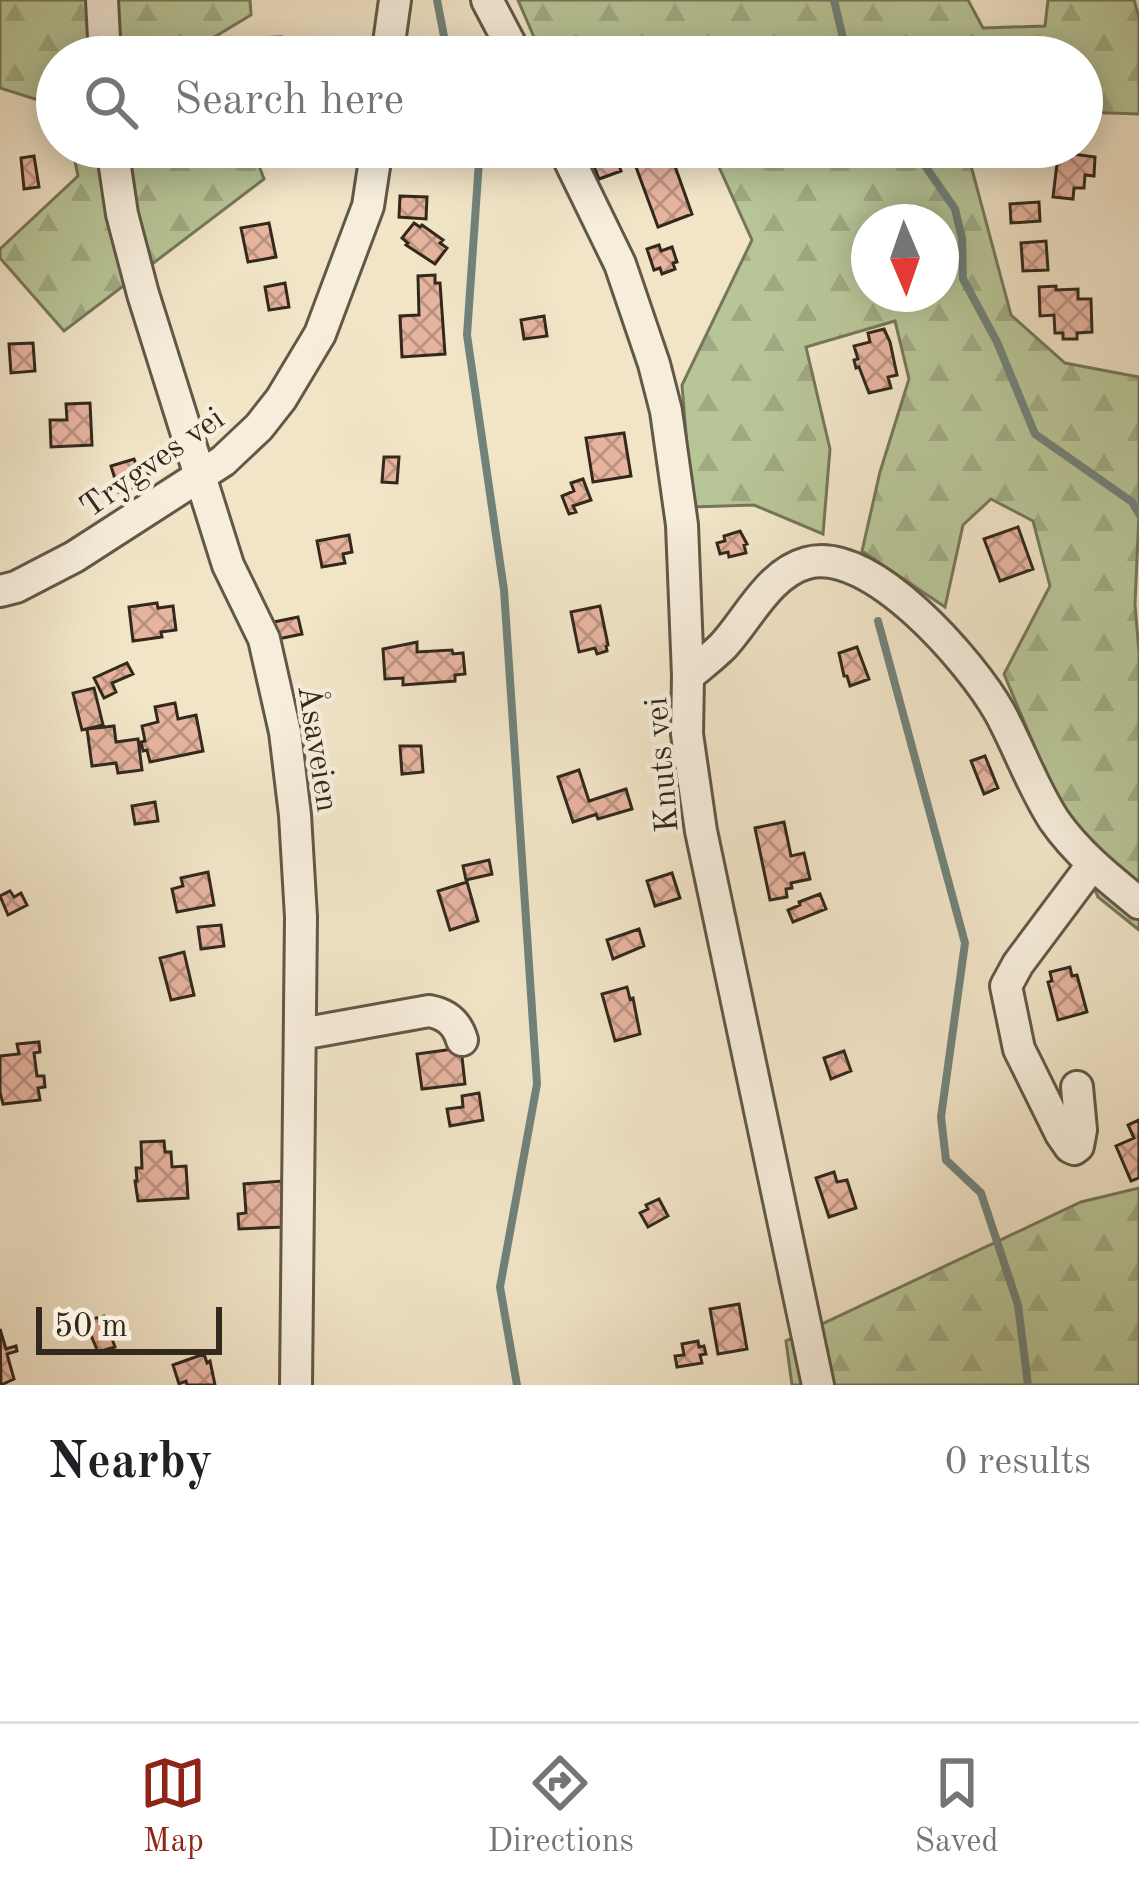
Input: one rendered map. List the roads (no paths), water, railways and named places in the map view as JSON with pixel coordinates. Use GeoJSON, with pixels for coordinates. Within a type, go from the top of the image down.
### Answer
{"type":"FeatureCollection","features":[{"type":"Feature","properties":{"kind":"street"},"geometry":{"type":"LineString","coordinates":[[102,0],[104,36]]}},
{"type":"Feature","properties":{"kind":"street"},"geometry":{"type":"LineString","coordinates":[[390,36],[395,0]]}},
{"type":"Feature","properties":{"kind":"street"},"geometry":{"type":"LineString","coordinates":[[487,0],[506,36]]}},
{"type":"Feature","properties":{"kind":"street","name":"Åsaveien"},"geometry":{"type":"LineString","coordinates":[[115,168],[142,294],[228,565],[264,640],[285,733],[301,917],[296,1385]]}},
{"type":"Feature","properties":{"kind":"street","name":"Trygves vei"},"geometry":{"type":"LineString","coordinates":[[0,591],[74,557],[223,460],[259,427],[320,334],[368,206],[374,168]]}},
{"type":"Feature","properties":{"kind":"street","name":"Knuts vei"},"geometry":{"type":"LineString","coordinates":[[573,168],[620,264],[667,411],[682,525],[687,734],[701,832],[818,1385]]}},
{"type":"Feature","properties":{"kind":"street"},"geometry":{"type":"LineString","coordinates":[[688,676],[726,643],[777,581],[799,566],[830,561],[866,572],[921,617],[966,664],[1000,713],[1052,817],[1092,865],[1139,903]]}},
{"type":"Feature","properties":{"kind":"street"},"geometry":{"type":"LineString","coordinates":[[1076,1087],[1081,1130],[1074,1149],[1061,1134],[1019,1049],[1006,986],[1092,865]]}},
{"type":"Feature","properties":{"kind":"street"},"geometry":{"type":"LineString","coordinates":[[301,1034],[429,1010],[454,1023],[462,1040]]}},
{"type":"Feature","properties":{"kind":"waterway"},"geometry":{"type":"LineString","coordinates":[[437,0],[444,36]]}},
{"type":"Feature","properties":{"kind":"waterway"},"geometry":{"type":"LineString","coordinates":[[834,0],[842,36]]}},
{"type":"Feature","properties":{"kind":"waterway"},"geometry":{"type":"LineString","coordinates":[[479,168],[467,335],[504,590],[537,1084],[500,1287],[517,1385]]}},
{"type":"Feature","properties":{"kind":"waterway"},"geometry":{"type":"LineString","coordinates":[[927,168],[955,209],[962,238],[963,279],[997,342],[1035,434],[1132,502],[1139,514]]}},
{"type":"Feature","properties":{"kind":"waterway"},"geometry":{"type":"LineString","coordinates":[[878,621],[965,943],[941,1117],[946,1160],[981,1193],[1018,1305],[1028,1385]]}}]}
